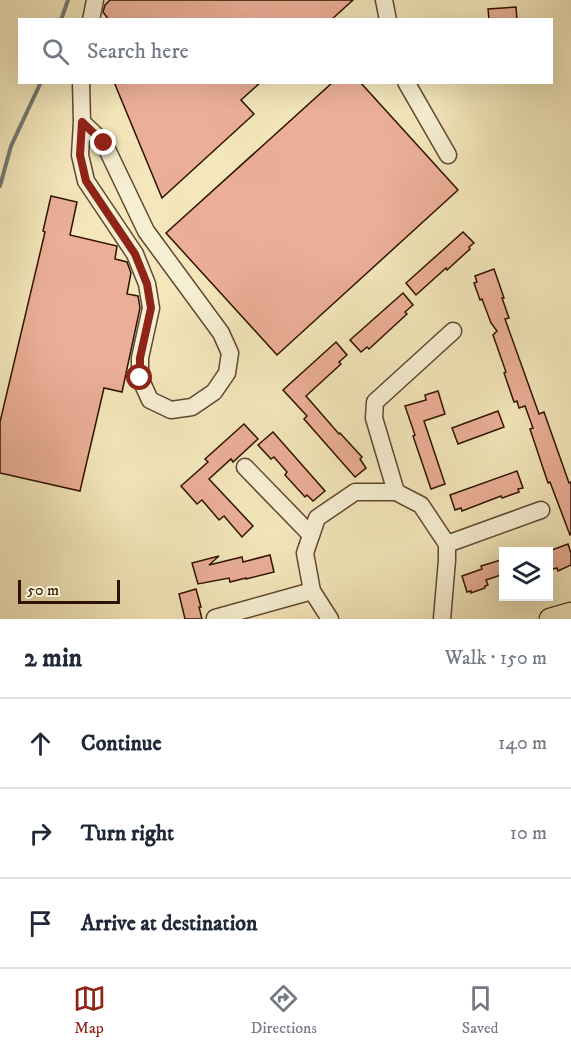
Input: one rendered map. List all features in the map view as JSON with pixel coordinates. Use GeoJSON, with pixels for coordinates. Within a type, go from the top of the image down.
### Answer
{"type":"FeatureCollection","features":[{"type":"Feature","properties":{"kind":"main road"},"geometry":{"type":"LineString","coordinates":[[550,619],[571,613]]}},
{"type":"Feature","properties":{"kind":"street"},"geometry":{"type":"LineString","coordinates":[[90,18],[95,0]]}},
{"type":"Feature","properties":{"kind":"street"},"geometry":{"type":"LineString","coordinates":[[384,0],[388,18]]}},
{"type":"Feature","properties":{"kind":"street"},"geometry":{"type":"LineString","coordinates":[[81,84],[80,155],[86,181],[135,254],[147,284],[151,308],[140,358],[140,378],[150,400],[171,410],[192,407],[214,392],[226,373],[230,353],[221,333],[146,231],[104,143],[82,122]]}},
{"type":"Feature","properties":{"kind":"street"},"geometry":{"type":"LineString","coordinates":[[407,84],[448,155]]}},
{"type":"Feature","properties":{"kind":"street"},"geometry":{"type":"LineString","coordinates":[[396,492],[374,418],[375,402],[453,332]]}},
{"type":"Feature","properties":{"kind":"street"},"geometry":{"type":"LineString","coordinates":[[245,467],[311,535]]}},
{"type":"Feature","properties":{"kind":"street"},"geometry":{"type":"LineString","coordinates":[[330,619],[312,591],[305,553],[317,519],[355,492],[396,492],[421,505],[447,544],[442,619]]}},
{"type":"Feature","properties":{"kind":"street"},"geometry":{"type":"LineString","coordinates":[[447,544],[541,510]]}},
{"type":"Feature","properties":{"kind":"street"},"geometry":{"type":"LineString","coordinates":[[215,618],[312,591]]}},
{"type":"Feature","properties":{"kind":"building"},"geometry":{"type":"Polygon","coordinates":[[[110,0],[353,0],[333,18],[108,18],[103,12],[110,0]]]}},
{"type":"Feature","properties":{"kind":"building"},"geometry":{"type":"Polygon","coordinates":[[[516,7],[517,18],[489,18],[488,9],[516,7]]]}},
{"type":"Feature","properties":{"kind":"building"},"geometry":{"type":"Polygon","coordinates":[[[115,84],[259,84],[241,100],[254,114],[162,198],[115,84]]]}},
{"type":"Feature","properties":{"kind":"building"},"geometry":{"type":"Polygon","coordinates":[[[331,84],[362,84],[458,190],[277,355],[166,233],[331,84]]]}},
{"type":"Feature","properties":{"kind":"building"},"geometry":{"type":"Polygon","coordinates":[[[51,196],[77,202],[70,235],[117,246],[115,259],[127,262],[131,273],[127,294],[138,296],[140,308],[122,392],[104,388],[80,491],[0,473],[0,422],[45,232],[43,231],[51,196]]]}},
{"type":"Feature","properties":{"kind":"building"},"geometry":{"type":"Polygon","coordinates":[[[463,232],[474,243],[469,247],[470,249],[416,295],[406,283],[463,232]]]}},
{"type":"Feature","properties":{"kind":"building"},"geometry":{"type":"Polygon","coordinates":[[[494,269],[509,318],[505,319],[539,414],[544,412],[569,483],[571,482],[571,535],[550,482],[548,483],[525,406],[519,408],[517,401],[514,402],[493,335],[497,331],[491,323],[474,283],[477,282],[475,276],[494,269]]]}},
{"type":"Feature","properties":{"kind":"building"},"geometry":{"type":"Polygon","coordinates":[[[403,293],[413,305],[405,312],[407,314],[369,349],[367,347],[361,352],[350,340],[403,293]]]}},
{"type":"Feature","properties":{"kind":"building"},"geometry":{"type":"Polygon","coordinates":[[[336,342],[347,355],[339,362],[341,364],[306,396],[362,457],[360,459],[366,468],[355,477],[304,419],[307,416],[283,390],[336,342]]]}},
{"type":"Feature","properties":{"kind":"building"},"geometry":{"type":"Polygon","coordinates":[[[438,391],[445,414],[424,421],[445,484],[431,489],[405,406],[426,400],[425,395],[438,391]]]}},
{"type":"Feature","properties":{"kind":"building"},"geometry":{"type":"Polygon","coordinates":[[[498,411],[504,427],[458,444],[452,428],[498,411]]]}},
{"type":"Feature","properties":{"kind":"building"},"geometry":{"type":"Polygon","coordinates":[[[244,424],[258,439],[233,462],[231,459],[209,479],[253,526],[242,537],[224,516],[219,520],[202,500],[197,504],[181,486],[208,462],[205,459],[244,424]]]}},
{"type":"Feature","properties":{"kind":"building"},"geometry":{"type":"Polygon","coordinates":[[[273,432],[325,491],[313,501],[307,495],[305,497],[285,475],[287,472],[274,457],[271,459],[258,445],[273,432]]]}},
{"type":"Feature","properties":{"kind":"building"},"geometry":{"type":"Polygon","coordinates":[[[517,471],[523,488],[518,489],[519,492],[502,498],[501,496],[462,511],[461,508],[455,510],[450,495],[517,471]]]}},
{"type":"Feature","properties":{"kind":"building"},"geometry":{"type":"Polygon","coordinates":[[[568,544],[571,565],[558,571],[557,568],[553,569],[553,550],[568,544]]]}},
{"type":"Feature","properties":{"kind":"building"},"geometry":{"type":"Polygon","coordinates":[[[270,555],[274,572],[230,582],[229,578],[198,584],[192,563],[219,556],[209,565],[242,557],[243,562],[270,555]]]}},
{"type":"Feature","properties":{"kind":"building"},"geometry":{"type":"Polygon","coordinates":[[[499,561],[499,576],[486,580],[488,585],[485,588],[471,593],[471,591],[467,592],[462,576],[482,569],[481,566],[499,561]]]}},
{"type":"Feature","properties":{"kind":"building"},"geometry":{"type":"Polygon","coordinates":[[[196,589],[202,619],[185,619],[179,594],[196,589]]]}},
{"type":"Feature","properties":{"kind":"waterway"},"geometry":{"type":"LineString","coordinates":[[62,18],[68,0]]}},
{"type":"Feature","properties":{"kind":"waterway"},"geometry":{"type":"LineString","coordinates":[[0,186],[11,146],[40,84]]}},
{"type":"Feature","properties":{"kind":"route"},"geometry":{"type":"LineString","coordinates":[[104,143],[82,122],[80,155],[86,181],[135,254],[147,284],[151,308],[140,358],[140,378]]}}]}
